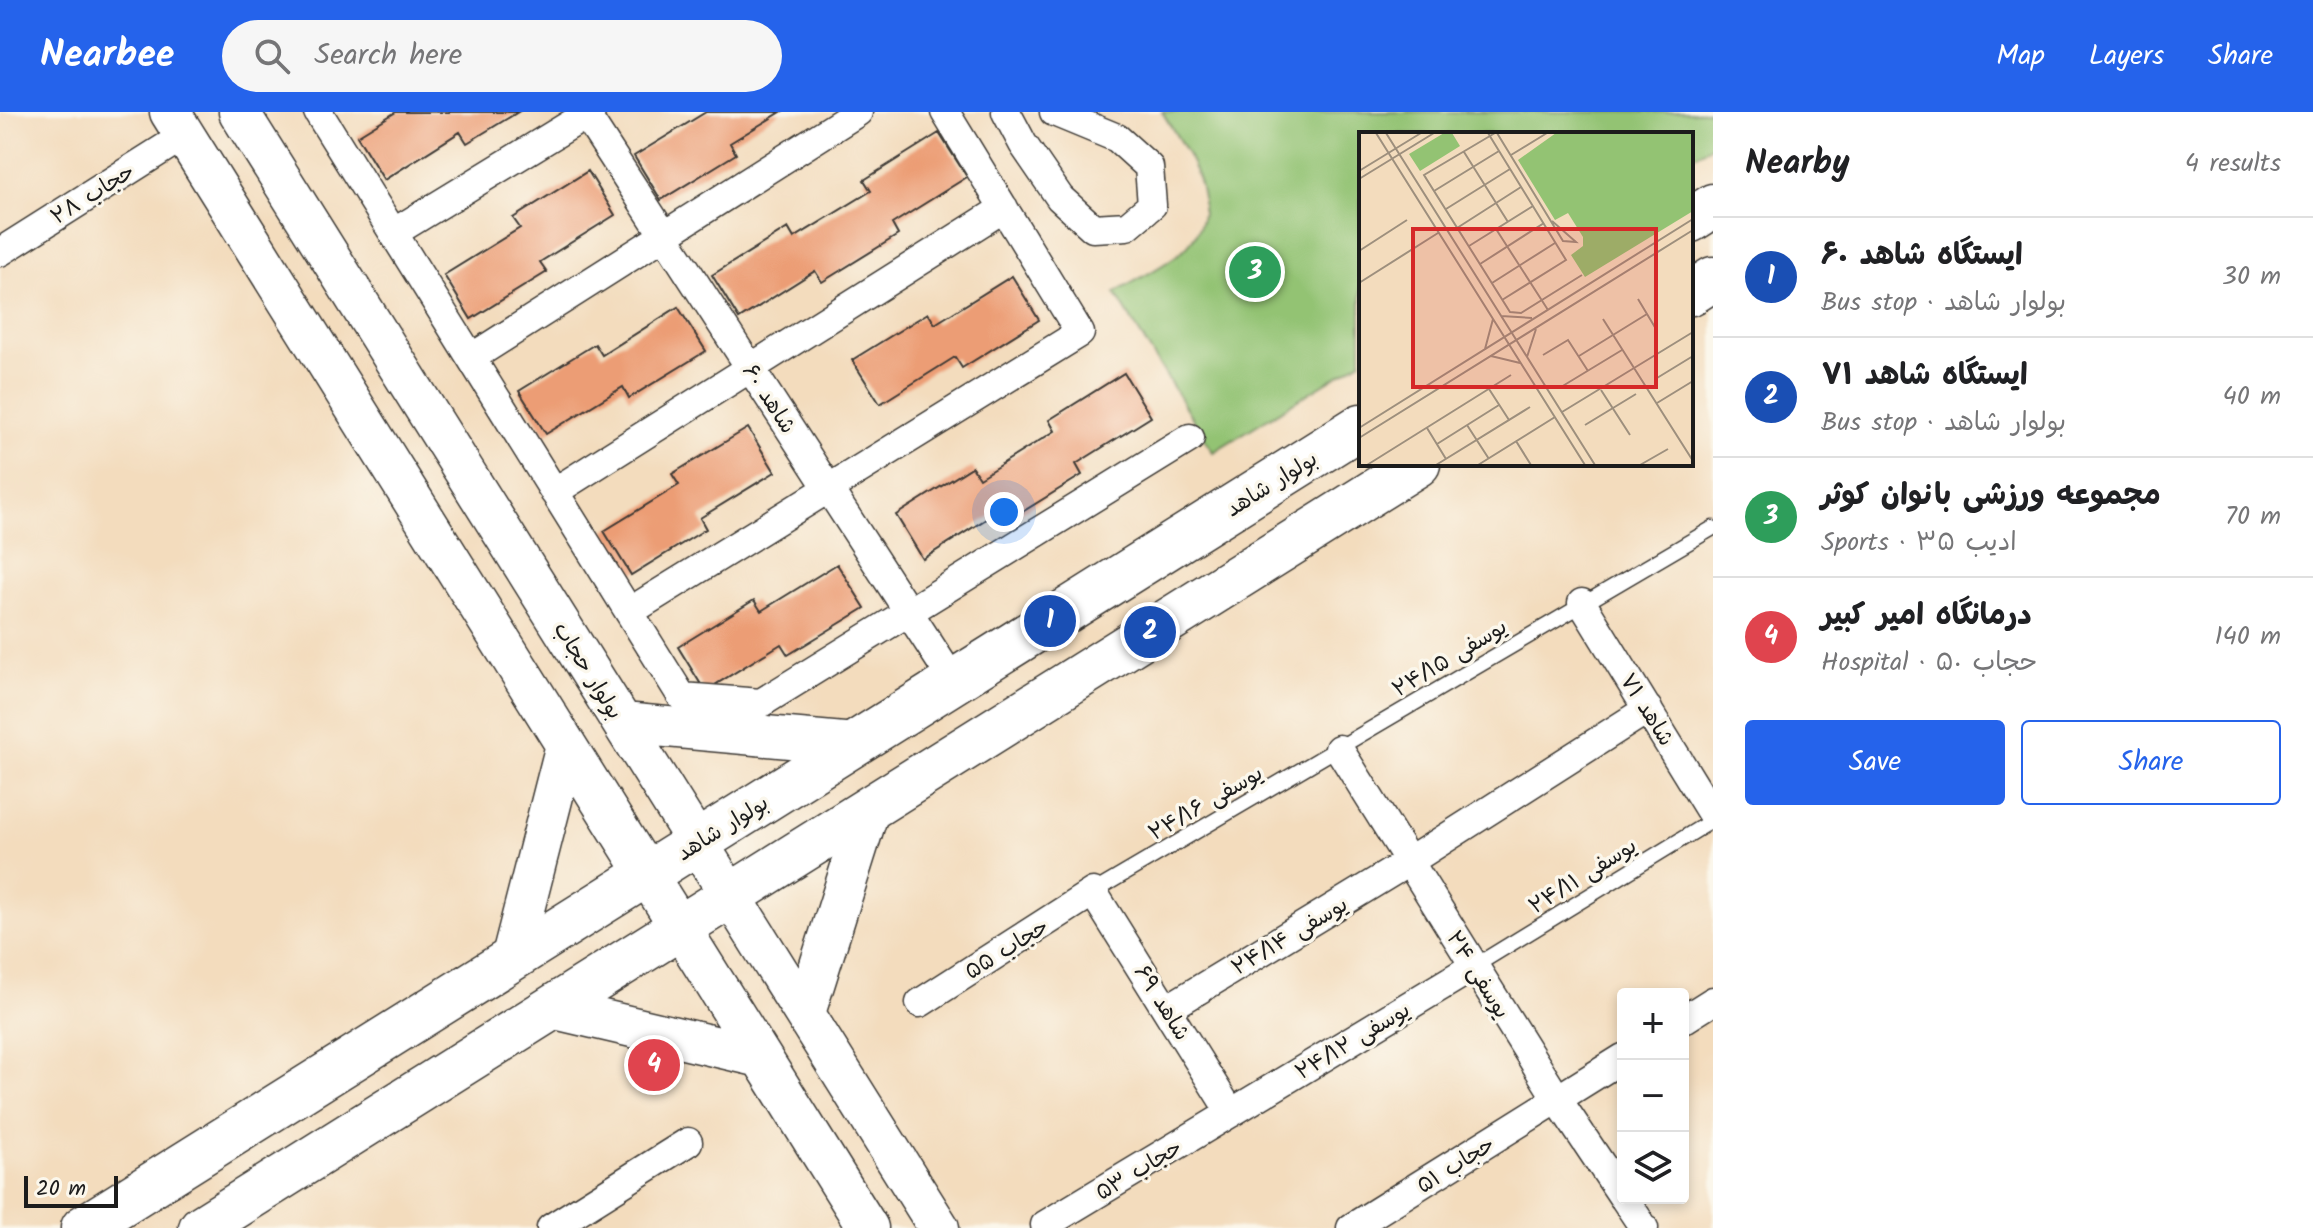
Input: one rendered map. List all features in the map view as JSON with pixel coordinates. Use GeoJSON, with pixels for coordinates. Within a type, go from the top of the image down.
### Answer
{"type":"FeatureCollection","features":[{"type":"Feature","properties":{"kind":"main road","name":"بولوار حجاب"},"geometry":{"type":"LineString","coordinates":[[239,112],[939,1228]]}},
{"type":"Feature","properties":{"kind":"main road"},"geometry":{"type":"LineString","coordinates":[[177,124],[868,1228]]}},
{"type":"Feature","properties":{"kind":"main road"},"geometry":{"type":"LineString","coordinates":[[1693,219],[1713,206]]}},
{"type":"Feature","properties":{"kind":"main road"},"geometry":{"type":"LineString","coordinates":[[1693,292],[1713,279]]}},
{"type":"Feature","properties":{"kind":"main road","name":"بولوار شاهد"},"geometry":{"type":"LineString","coordinates":[[83,1228],[1359,427]]}},
{"type":"Feature","properties":{"kind":"main road"},"geometry":{"type":"LineString","coordinates":[[201,1228],[1415,466]]}},
{"type":"Feature","properties":{"kind":"main road"},"geometry":{"type":"LineString","coordinates":[[623,723],[855,744]]}},
{"type":"Feature","properties":{"kind":"main road"},"geometry":{"type":"LineString","coordinates":[[511,960],[566,745]]}},
{"type":"Feature","properties":{"kind":"main road"},"geometry":{"type":"LineString","coordinates":[[805,1013],[870,807]]}},
{"type":"Feature","properties":{"kind":"main road"},"geometry":{"type":"LineString","coordinates":[[551,1008],[761,1057]]}},
{"type":"Feature","properties":{"kind":"street"},"geometry":{"type":"LineString","coordinates":[[318,112],[682,697],[761,703],[1190,438]]}},
{"type":"Feature","properties":{"kind":"street"},"geometry":{"type":"LineString","coordinates":[[471,358],[858,112]]}},
{"type":"Feature","properties":{"kind":"street"},"geometry":{"type":"LineString","coordinates":[[629,612],[1080,333],[945,112]]}},
{"type":"Feature","properties":{"kind":"street"},"geometry":{"type":"LineString","coordinates":[[1006,112],[1023,144],[1060,198],[1093,228],[1127,226],[1152,205],[1149,167],[1117,138],[1054,112]]}},
{"type":"Feature","properties":{"kind":"street"},"geometry":{"type":"LineString","coordinates":[[393,233],[588,114]]}},
{"type":"Feature","properties":{"kind":"street","name":"شاهد ۶۰"},"geometry":{"type":"LineString","coordinates":[[588,114],[954,682]]}},
{"type":"Feature","properties":{"kind":"street","name":"حجاب ۲۸"},"geometry":{"type":"LineString","coordinates":[[0,252],[177,124]]}},
{"type":"Feature","properties":{"kind":"street"},"geometry":{"type":"LineString","coordinates":[[554,492],[1004,208]]}},
{"type":"Feature","properties":{"kind":"street","name":"شاهد ۷۱"},"geometry":{"type":"LineString","coordinates":[[1582,603],[1713,818]]}},
{"type":"Feature","properties":{"kind":"street","name":"یوسفی ۲۴/۱۴"},"geometry":{"type":"LineString","coordinates":[[1167,1009],[1410,861],[1648,709]]}},
{"type":"Feature","properties":{"kind":"street","name":"یوسفی ۲۴"},"geometry":{"type":"LineString","coordinates":[[1339,749],[1473,967],[1617,1188]]}},
{"type":"Feature","properties":{"kind":"street","name":"حجاب ۵۵"},"geometry":{"type":"LineString","coordinates":[[920,1003],[1093,892]]}},
{"type":"Feature","properties":{"kind":"street","name":"شاهد ۶۹"},"geometry":{"type":"LineString","coordinates":[[1093,892],[1231,1113]]}},
{"type":"Feature","properties":{"kind":"street","name":"یوسفی ۲۴/۱۲"},"geometry":{"type":"LineString","coordinates":[[1231,1113],[1473,967]]}},
{"type":"Feature","properties":{"kind":"street"},"geometry":{"type":"LineString","coordinates":[[1689,1016],[1713,1001]]}},
{"type":"Feature","properties":{"kind":"street","name":"حجاب ۵۱"},"geometry":{"type":"LineString","coordinates":[[1351,1228],[1620,1060]]}},
{"type":"Feature","properties":{"kind":"street","name":"حجاب ۵۳"},"geometry":{"type":"LineString","coordinates":[[1045,1225],[1231,1113]]}},
{"type":"Feature","properties":{"kind":"street"},"geometry":{"type":"LineString","coordinates":[[551,1228],[688,1142]]}},
{"type":"Feature","properties":{"kind":"street","name":"یوسفی ۲۴"},"geometry":{"type":"LineString","coordinates":[[1628,1204],[1644,1228]]}},
{"type":"Feature","properties":{"kind":"lane","name":"یوسفی ۲۴/۱۵"},"geometry":{"type":"LineString","coordinates":[[1339,749],[1713,528]]}},
{"type":"Feature","properties":{"kind":"lane","name":"یوسفی ۲۴/۱۶"},"geometry":{"type":"LineString","coordinates":[[1093,892],[1339,749]]}},
{"type":"Feature","properties":{"kind":"lane","name":"یوسفی ۲۴/۱۱"},"geometry":{"type":"LineString","coordinates":[[1473,967],[1713,818]]}},
{"type":"Feature","properties":{"kind":"green space"},"geometry":{"type":"Polygon","coordinates":[[[1162,112],[1713,112],[1713,145],[1693,157],[1693,132],[1359,132],[1359,362],[1213,452],[1115,293],[1176,256],[1196,234],[1202,216],[1203,198],[1199,180],[1162,112]]]}},
{"type":"Feature","properties":{"kind":"building"},"geometry":{"type":"Polygon","coordinates":[[[396,112],[518,112],[467,143],[460,132],[384,180],[357,136],[396,112]]]}},
{"type":"Feature","properties":{"kind":"building"},"geometry":{"type":"Polygon","coordinates":[[[706,112],[781,112],[730,143],[736,154],[661,200],[634,156],[706,112]]]}},
{"type":"Feature","properties":{"kind":"building"},"geometry":{"type":"Polygon","coordinates":[[[939,133],[967,177],[892,224],[898,235],[822,282],[815,271],[739,319],[712,275],[788,228],[794,238],[871,191],[864,180],[939,133]]]}},
{"type":"Feature","properties":{"kind":"building"},"geometry":{"type":"Polygon","coordinates":[[[588,171],[615,215],[540,262],[547,272],[471,319],[444,275],[520,228],[513,218],[588,171]]]}},
{"type":"Feature","properties":{"kind":"building"},"geometry":{"type":"Polygon","coordinates":[[[1012,276],[1039,320],[962,368],[955,357],[880,404],[852,360],[928,313],[935,324],[1012,276]]]}},
{"type":"Feature","properties":{"kind":"building"},"geometry":{"type":"Polygon","coordinates":[[[678,307],[706,351],[629,398],[623,387],[546,434],[519,391],[595,344],[602,355],[678,307]]]}},
{"type":"Feature","properties":{"kind":"building"},"geometry":{"type":"Polygon","coordinates":[[[1124,373],[1151,417],[1076,464],[1082,475],[1006,522],[999,511],[923,559],[896,515],[972,467],[979,478],[1055,431],[1049,420],[1124,373]]]}},
{"type":"Feature","properties":{"kind":"building"},"geometry":{"type":"Polygon","coordinates":[[[748,428],[775,472],[700,518],[706,529],[631,575],[604,531],[679,485],[672,474],[748,428]]]}},
{"type":"Feature","properties":{"kind":"building"},"geometry":{"type":"Polygon","coordinates":[[[837,564],[865,608],[788,655],[781,644],[705,691],[678,647],[754,600],[761,611],[837,564]]]}},
{"type":"Feature","properties":{"kind":"place","name":"مجموعه ورزشی بانوان کوثر"},"geometry":{"type":"Point","coordinates":[1255,272]}},
{"type":"Feature","properties":{"kind":"place","name":"ایستگاه شاهد ۶۰"},"geometry":{"type":"Point","coordinates":[1050,621]}},
{"type":"Feature","properties":{"kind":"place","name":"ایستگاه شاهد ۷۱"},"geometry":{"type":"Point","coordinates":[1150,632]}},
{"type":"Feature","properties":{"kind":"place","name":"درمانگاه امیر کبیر"},"geometry":{"type":"Point","coordinates":[654,1065]}}]}
